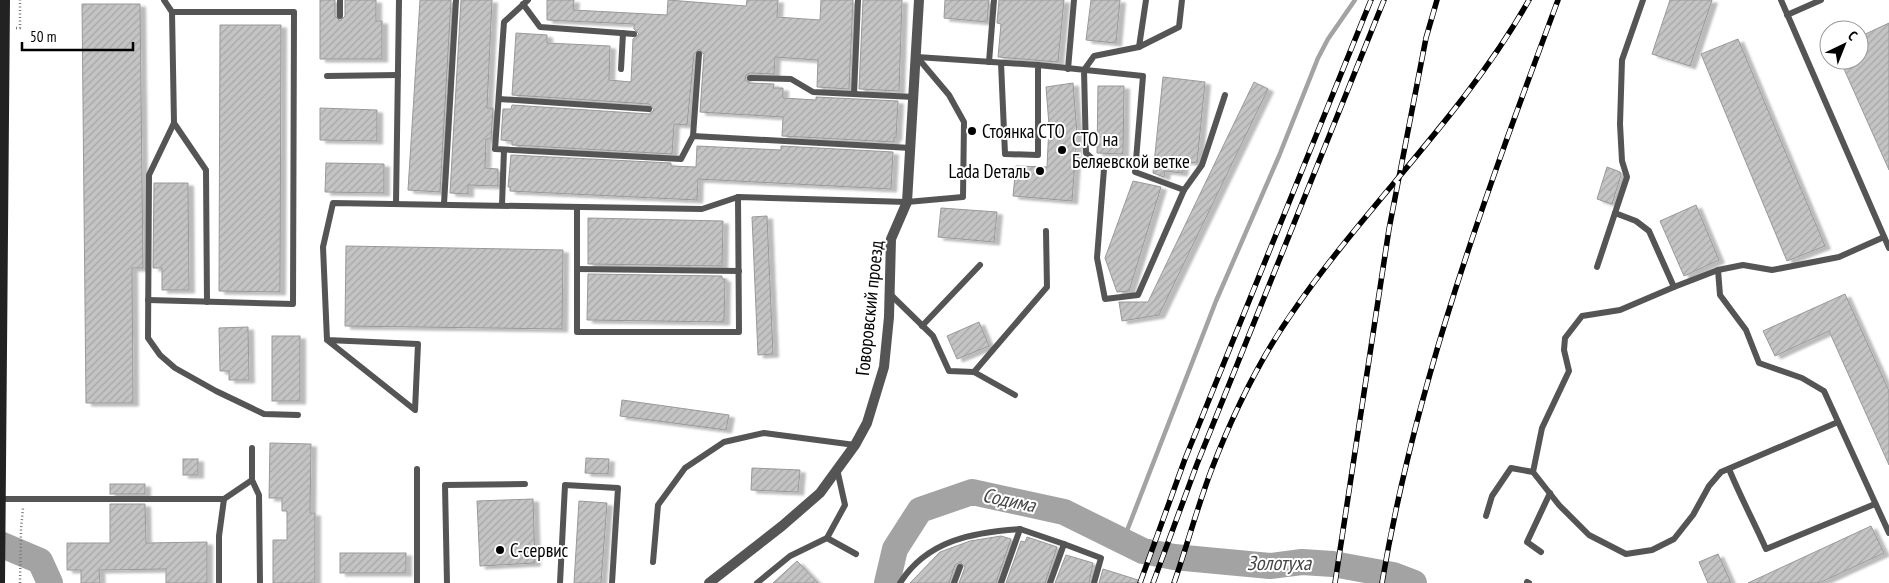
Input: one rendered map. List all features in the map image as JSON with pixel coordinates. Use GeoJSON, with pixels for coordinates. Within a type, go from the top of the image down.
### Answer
{"type":"FeatureCollection","features":[{"type":"Feature","properties":{"kind":"street"},"geometry":{"type":"LineString","coordinates":[[0,583],[4,0]]}},
{"type":"Feature","properties":{"kind":"street","name":"Говоровский проезд"},"geometry":{"type":"LineString","coordinates":[[710,583],[820,493],[854,445],[866,423],[884,367],[890,294],[891,239],[907,202],[919,0]]}},
{"type":"Feature","properties":{"kind":"lane"},"geometry":{"type":"LineString","coordinates":[[164,0],[172,12],[174,123],[149,175],[148,338],[160,355],[175,368],[264,414],[298,415]]}},
{"type":"Feature","properties":{"kind":"lane"},"geometry":{"type":"LineString","coordinates":[[340,0],[340,16]]}},
{"type":"Feature","properties":{"kind":"lane"},"geometry":{"type":"LineString","coordinates":[[396,203],[399,0]]}},
{"type":"Feature","properties":{"kind":"lane"},"geometry":{"type":"LineString","coordinates":[[444,204],[456,0]]}},
{"type":"Feature","properties":{"kind":"lane"},"geometry":{"type":"LineString","coordinates":[[854,94],[858,0]]}},
{"type":"Feature","properties":{"kind":"lane"},"geometry":{"type":"LineString","coordinates":[[988,62],[994,0]]}},
{"type":"Feature","properties":{"kind":"lane"},"geometry":{"type":"LineString","coordinates":[[1068,68],[1074,0]]}},
{"type":"Feature","properties":{"kind":"lane"},"geometry":{"type":"LineString","coordinates":[[1139,47],[1146,0]]}},
{"type":"Feature","properties":{"kind":"lane"},"geometry":{"type":"LineString","coordinates":[[1182,0],[1179,27],[1139,47],[1094,56],[1084,70],[1086,153],[1104,168],[1097,258],[1105,299],[1138,295],[1184,190],[1202,165],[1225,94]]}},
{"type":"Feature","properties":{"kind":"lane"},"geometry":{"type":"LineString","coordinates":[[1596,267],[1627,177],[1622,161],[1620,124],[1622,60],[1643,0]]}},
{"type":"Feature","properties":{"kind":"lane"},"geometry":{"type":"LineString","coordinates":[[1781,0],[1889,248]]}},
{"type":"Feature","properties":{"kind":"lane"},"geometry":{"type":"LineString","coordinates":[[1787,15],[1821,0]]}},
{"type":"Feature","properties":{"kind":"lane"},"geometry":{"type":"LineString","coordinates":[[634,34],[540,27],[525,2],[504,22],[495,149],[681,159],[693,136],[699,54]]}},
{"type":"Feature","properties":{"kind":"lane"},"geometry":{"type":"LineString","coordinates":[[148,300],[293,304],[294,12],[172,12]]}},
{"type":"Feature","properties":{"kind":"lane"},"geometry":{"type":"LineString","coordinates":[[621,69],[623,33]]}},
{"type":"Feature","properties":{"kind":"lane"},"geometry":{"type":"LineString","coordinates":[[917,57],[1038,65],[1143,76],[1135,172],[1184,190]]}},
{"type":"Feature","properties":{"kind":"lane"},"geometry":{"type":"LineString","coordinates":[[327,340],[418,344],[415,410],[327,340],[323,247],[333,203],[702,209],[738,197],[907,202],[963,197],[964,122],[949,95],[917,57]]}},
{"type":"Feature","properties":{"kind":"lane"},"geometry":{"type":"LineString","coordinates":[[1001,63],[1004,154],[1038,155],[1038,65]]}},
{"type":"Feature","properties":{"kind":"lane"},"geometry":{"type":"LineString","coordinates":[[327,76],[398,76]]}},
{"type":"Feature","properties":{"kind":"lane"},"geometry":{"type":"LineString","coordinates":[[750,78],[791,79],[813,92],[914,96]]}},
{"type":"Feature","properties":{"kind":"lane"},"geometry":{"type":"LineString","coordinates":[[499,99],[649,109]]}},
{"type":"Feature","properties":{"kind":"lane"},"geometry":{"type":"LineString","coordinates":[[174,123],[206,170],[207,302]]}},
{"type":"Feature","properties":{"kind":"lane"},"geometry":{"type":"LineString","coordinates":[[693,136],[911,148]]}},
{"type":"Feature","properties":{"kind":"lane"},"geometry":{"type":"LineString","coordinates":[[502,205],[504,150]]}},
{"type":"Feature","properties":{"kind":"lane"},"geometry":{"type":"LineString","coordinates":[[577,206],[577,332],[739,332],[738,197]]}},
{"type":"Feature","properties":{"kind":"lane"},"geometry":{"type":"LineString","coordinates":[[1615,213],[1636,220],[1649,231],[1674,287]]}},
{"type":"Feature","properties":{"kind":"lane"},"geometry":{"type":"LineString","coordinates":[[974,372],[1047,286],[1046,231]]}},
{"type":"Feature","properties":{"kind":"lane"},"geometry":{"type":"LineString","coordinates":[[1533,472],[1542,428],[1569,371],[1564,350],[1565,338],[1582,316],[1620,310],[1718,270],[1743,265],[1772,270],[1839,257],[1884,237]]}},
{"type":"Feature","properties":{"kind":"lane"},"geometry":{"type":"LineString","coordinates":[[922,326],[980,265]]}},
{"type":"Feature","properties":{"kind":"lane"},"geometry":{"type":"LineString","coordinates":[[577,269],[739,271]]}},
{"type":"Feature","properties":{"kind":"lane"},"geometry":{"type":"LineString","coordinates":[[1718,270],[1720,296],[1746,330],[1760,363],[1802,378],[1824,391],[1889,533]]}},
{"type":"Feature","properties":{"kind":"lane"},"geometry":{"type":"LineString","coordinates":[[890,294],[932,336],[949,371],[974,372],[1015,395]]}},
{"type":"Feature","properties":{"kind":"lane"},"geometry":{"type":"LineString","coordinates":[[1486,516],[1492,496],[1511,468],[1533,472],[1589,535],[1626,554],[1652,550],[1674,539],[1694,515],[1709,486],[1721,472],[1838,422]]}},
{"type":"Feature","properties":{"kind":"lane"},"geometry":{"type":"LineString","coordinates":[[653,562],[658,505],[685,468],[724,442],[764,433],[854,445]]}},
{"type":"Feature","properties":{"kind":"lane"},"geometry":{"type":"LineString","coordinates":[[252,448],[252,480],[259,495],[260,583]]}},
{"type":"Feature","properties":{"kind":"lane"},"geometry":{"type":"LineString","coordinates":[[417,469],[417,583]]}},
{"type":"Feature","properties":{"kind":"lane"},"geometry":{"type":"LineString","coordinates":[[757,583],[790,556],[827,538],[845,505],[837,469]]}},
{"type":"Feature","properties":{"kind":"lane"},"geometry":{"type":"LineString","coordinates":[[1729,469],[1741,500],[1748,509],[1766,549],[1875,504]]}},
{"type":"Feature","properties":{"kind":"lane"},"geometry":{"type":"LineString","coordinates":[[2,498],[224,499],[252,480]]}},
{"type":"Feature","properties":{"kind":"lane"},"geometry":{"type":"LineString","coordinates":[[448,583],[445,485],[526,484]]}},
{"type":"Feature","properties":{"kind":"lane"},"geometry":{"type":"LineString","coordinates":[[560,583],[565,485],[618,488],[612,583]]}},
{"type":"Feature","properties":{"kind":"lane"},"geometry":{"type":"LineString","coordinates":[[1541,552],[1527,542],[1550,493]]}},
{"type":"Feature","properties":{"kind":"lane"},"geometry":{"type":"LineString","coordinates":[[219,583],[219,536],[224,499]]}},
{"type":"Feature","properties":{"kind":"lane"},"geometry":{"type":"LineString","coordinates":[[1001,583],[1020,530]]}},
{"type":"Feature","properties":{"kind":"lane"},"geometry":{"type":"LineString","coordinates":[[900,583],[923,557],[949,541],[979,533],[1020,530],[1101,558],[1094,583]]}},
{"type":"Feature","properties":{"kind":"lane"},"geometry":{"type":"LineString","coordinates":[[827,538],[856,554]]}},
{"type":"Feature","properties":{"kind":"lane"},"geometry":{"type":"LineString","coordinates":[[1050,583],[1064,544]]}},
{"type":"Feature","properties":{"kind":"lane"},"geometry":{"type":"LineString","coordinates":[[954,583],[960,567]]}},
{"type":"Feature","properties":{"kind":"path"},"geometry":{"type":"LineString","coordinates":[[20,582],[20,528],[24,499]]}},
{"type":"Feature","properties":{"kind":"building"},"geometry":{"type":"Polygon","coordinates":[[[320,0],[335,0],[335,16],[340,21],[345,16],[345,0],[376,0],[376,21],[382,21],[382,59],[320,59],[320,0]]]}},
{"type":"Feature","properties":{"kind":"building"},"geometry":{"type":"Polygon","coordinates":[[[420,0],[451,0],[440,192],[408,190],[420,0]]]}},
{"type":"Feature","properties":{"kind":"building"},"geometry":{"type":"Polygon","coordinates":[[[461,0],[492,0],[487,108],[493,108],[491,139],[486,139],[485,168],[498,169],[498,186],[468,185],[468,194],[450,193],[461,0]]]}},
{"type":"Feature","properties":{"kind":"building"},"geometry":{"type":"Polygon","coordinates":[[[547,0],[574,0],[573,10],[667,15],[668,0],[746,6],[747,0],[778,0],[777,17],[820,20],[821,0],[853,0],[849,89],[817,87],[818,60],[775,57],[774,74],[750,73],[746,75],[745,80],[750,83],[774,84],[773,88],[783,88],[783,98],[816,100],[816,97],[898,101],[896,138],[894,137],[894,142],[782,136],[783,117],[700,112],[704,54],[699,49],[694,54],[687,125],[674,124],[672,154],[512,145],[512,141],[501,140],[503,109],[511,109],[512,105],[649,114],[654,110],[649,104],[512,95],[516,33],[547,35],[547,43],[610,46],[609,80],[631,82],[633,39],[639,34],[634,29],[634,24],[547,20],[547,0]]]}},
{"type":"Feature","properties":{"kind":"building"},"geometry":{"type":"Polygon","coordinates":[[[863,0],[902,0],[899,91],[859,89],[863,0]]]}},
{"type":"Feature","properties":{"kind":"building"},"geometry":{"type":"Polygon","coordinates":[[[945,0],[989,0],[987,22],[944,18],[945,0]]]}},
{"type":"Feature","properties":{"kind":"building"},"geometry":{"type":"Polygon","coordinates":[[[999,0],[1064,0],[1058,62],[998,57],[1001,24],[997,23],[999,0]]]}},
{"type":"Feature","properties":{"kind":"building"},"geometry":{"type":"Polygon","coordinates":[[[1091,0],[1120,0],[1116,43],[1086,40],[1091,0]]]}},
{"type":"Feature","properties":{"kind":"building"},"geometry":{"type":"Polygon","coordinates":[[[1670,0],[1712,0],[1690,66],[1652,54],[1670,0]]]}},
{"type":"Feature","properties":{"kind":"building"},"geometry":{"type":"Polygon","coordinates":[[[82,4],[140,4],[143,268],[132,268],[133,403],[86,403],[82,4]]]}},
{"type":"Feature","properties":{"kind":"building"},"geometry":{"type":"Polygon","coordinates":[[[1889,23],[1889,170],[1844,70],[1869,70],[1869,32],[1889,23]]]}},
{"type":"Feature","properties":{"kind":"building"},"geometry":{"type":"Polygon","coordinates":[[[220,25],[281,25],[280,292],[219,291],[220,25]]]}},
{"type":"Feature","properties":{"kind":"building"},"geometry":{"type":"Polygon","coordinates":[[[1738,39],[1825,246],[1787,261],[1701,54],[1738,39]]]}},
{"type":"Feature","properties":{"kind":"building"},"geometry":{"type":"Polygon","coordinates":[[[1163,77],[1205,82],[1197,163],[1184,161],[1182,173],[1165,171],[1164,177],[1153,173],[1163,77]]]}},
{"type":"Feature","properties":{"kind":"building"},"geometry":{"type":"Polygon","coordinates":[[[1254,82],[1268,89],[1159,315],[1122,321],[1119,302],[1148,302],[1254,82]]]}},
{"type":"Feature","properties":{"kind":"building","name":"СТО на Беляевской ветке"},"geometry":{"type":"Polygon","coordinates":[[[1073,83],[1077,134],[1072,201],[1013,196],[1016,166],[1047,167],[1049,125],[1046,87],[1073,83]]]}},
{"type":"Feature","properties":{"kind":"building"},"geometry":{"type":"Polygon","coordinates":[[[1098,86],[1124,86],[1123,154],[1097,153],[1098,86]]]}},
{"type":"Feature","properties":{"kind":"building"},"geometry":{"type":"Polygon","coordinates":[[[320,108],[377,110],[377,141],[320,140],[320,108]]]}},
{"type":"Feature","properties":{"kind":"building"},"geometry":{"type":"Polygon","coordinates":[[[697,146],[781,150],[781,146],[893,152],[891,189],[698,179],[697,200],[510,191],[510,187],[508,187],[511,155],[671,163],[671,166],[696,167],[697,146]]]}},
{"type":"Feature","properties":{"kind":"building"},"geometry":{"type":"Polygon","coordinates":[[[326,163],[384,164],[384,193],[325,192],[326,163]]]}},
{"type":"Feature","properties":{"kind":"building"},"geometry":{"type":"Polygon","coordinates":[[[1607,167],[1620,172],[1621,175],[1612,204],[1597,199],[1607,167]]]}},
{"type":"Feature","properties":{"kind":"building"},"geometry":{"type":"Polygon","coordinates":[[[1133,181],[1161,187],[1129,291],[1117,292],[1105,258],[1133,181]]]}},
{"type":"Feature","properties":{"kind":"building"},"geometry":{"type":"Polygon","coordinates":[[[154,183],[188,183],[189,290],[162,290],[162,268],[153,268],[154,183]]]}},
{"type":"Feature","properties":{"kind":"building"},"geometry":{"type":"Polygon","coordinates":[[[1696,205],[1719,260],[1684,276],[1660,221],[1696,205]]]}},
{"type":"Feature","properties":{"kind":"building"},"geometry":{"type":"Polygon","coordinates":[[[941,208],[997,212],[994,242],[938,237],[941,208]]]}},
{"type":"Feature","properties":{"kind":"building"},"geometry":{"type":"Polygon","coordinates":[[[767,216],[773,354],[758,355],[752,217],[767,216]]]}},
{"type":"Feature","properties":{"kind":"building"},"geometry":{"type":"Polygon","coordinates":[[[588,218],[723,221],[722,266],[588,264],[588,218]]]}},
{"type":"Feature","properties":{"kind":"building"},"geometry":{"type":"Polygon","coordinates":[[[346,246],[563,250],[562,329],[345,326],[346,246]]]}},
{"type":"Feature","properties":{"kind":"building"},"geometry":{"type":"Polygon","coordinates":[[[588,274],[722,276],[722,279],[725,279],[724,322],[587,320],[588,274]]]}},
{"type":"Feature","properties":{"kind":"building"},"geometry":{"type":"Polygon","coordinates":[[[1845,294],[1889,391],[1889,465],[1829,331],[1775,356],[1763,331],[1845,294]]]}},
{"type":"Feature","properties":{"kind":"building"},"geometry":{"type":"Polygon","coordinates":[[[979,322],[989,346],[957,359],[947,336],[979,322]]]}},
{"type":"Feature","properties":{"kind":"building"},"geometry":{"type":"Polygon","coordinates":[[[248,327],[249,380],[229,380],[229,371],[220,371],[219,328],[248,327]]]}},
{"type":"Feature","properties":{"kind":"building"},"geometry":{"type":"Polygon","coordinates":[[[272,336],[300,336],[300,401],[272,401],[272,336]]]}},
{"type":"Feature","properties":{"kind":"building"},"geometry":{"type":"Polygon","coordinates":[[[622,400],[729,415],[726,430],[620,416],[622,400]]]}},
{"type":"Feature","properties":{"kind":"building"},"geometry":{"type":"Polygon","coordinates":[[[270,443],[311,444],[310,513],[315,513],[315,583],[273,583],[273,540],[287,540],[287,511],[282,511],[282,498],[269,498],[270,443]]]}},
{"type":"Feature","properties":{"kind":"building"},"geometry":{"type":"Polygon","coordinates":[[[586,458],[609,459],[608,474],[585,473],[586,458]]]}},
{"type":"Feature","properties":{"kind":"building"},"geometry":{"type":"Polygon","coordinates":[[[183,459],[198,459],[198,475],[183,475],[183,459]]]}},
{"type":"Feature","properties":{"kind":"building"},"geometry":{"type":"Polygon","coordinates":[[[752,468],[800,470],[798,492],[751,490],[752,468]]]}},
{"type":"Feature","properties":{"kind":"building"},"geometry":{"type":"Polygon","coordinates":[[[110,484],[145,484],[145,494],[110,494],[110,484]]]}},
{"type":"Feature","properties":{"kind":"building"},"geometry":{"type":"Polygon","coordinates":[[[533,499],[535,563],[480,566],[477,501],[533,499]]]}},
{"type":"Feature","properties":{"kind":"building"},"geometry":{"type":"Polygon","coordinates":[[[579,501],[607,503],[601,583],[574,583],[579,501]]]}},
{"type":"Feature","properties":{"kind":"building"},"geometry":{"type":"Polygon","coordinates":[[[110,504],[145,504],[146,543],[207,542],[207,583],[166,583],[166,569],[99,570],[100,583],[81,583],[81,570],[67,570],[67,543],[110,543],[110,504]]]}},
{"type":"Feature","properties":{"kind":"building"},"geometry":{"type":"Polygon","coordinates":[[[1871,526],[1884,553],[1819,583],[1748,583],[1871,526]]]}},
{"type":"Feature","properties":{"kind":"building"},"geometry":{"type":"Polygon","coordinates":[[[1001,536],[1011,539],[996,583],[959,583],[965,567],[960,562],[955,565],[949,583],[910,583],[940,552],[970,541],[1001,536]]]}},
{"type":"Feature","properties":{"kind":"building"},"geometry":{"type":"Polygon","coordinates":[[[1027,537],[1057,547],[1045,583],[1006,583],[1021,541],[1025,542],[1027,537]]]}},
{"type":"Feature","properties":{"kind":"building"},"geometry":{"type":"Polygon","coordinates":[[[340,553],[406,553],[406,573],[340,573],[340,553]]]}},
{"type":"Feature","properties":{"kind":"building"},"geometry":{"type":"Polygon","coordinates":[[[1718,554],[1731,583],[1708,583],[1699,562],[1718,554]]]}},
{"type":"Feature","properties":{"kind":"building"},"geometry":{"type":"Polygon","coordinates":[[[1066,555],[1093,563],[1089,583],[1055,583],[1066,555]]]}},
{"type":"Feature","properties":{"kind":"building"},"geometry":{"type":"Polygon","coordinates":[[[797,561],[818,583],[773,583],[797,561]]]}},
{"type":"Feature","properties":{"kind":"building"},"geometry":{"type":"Polygon","coordinates":[[[1103,569],[1138,580],[1138,583],[1099,583],[1103,569]]]}},
{"type":"Feature","properties":{"kind":"waterway"},"geometry":{"type":"LineString","coordinates":[[1123,541],[1216,301],[1279,156],[1318,58],[1328,39],[1355,0]]}},
{"type":"Feature","properties":{"kind":"waterway","name":"Содима"},"geometry":{"type":"LineString","coordinates":[[887,583],[895,549],[920,510],[972,492],[1064,512],[1143,551],[1174,557],[1270,566],[1302,562],[1333,564],[1393,575],[1414,583]]}},
{"type":"Feature","properties":{"kind":"waterway","name":"Содима"},"geometry":{"type":"LineString","coordinates":[[0,544],[40,561],[50,583]]}},
{"type":"Feature","properties":{"kind":"railway"},"geometry":{"type":"LineString","coordinates":[[1140,583],[1185,459],[1371,0]]}},
{"type":"Feature","properties":{"kind":"railway"},"geometry":{"type":"LineString","coordinates":[[1153,583],[1197,464],[1384,0]]}},
{"type":"Feature","properties":{"kind":"railway"},"geometry":{"type":"LineString","coordinates":[[1335,583],[1389,229],[1426,38],[1437,0]]}},
{"type":"Feature","properties":{"kind":"railway"},"geometry":{"type":"LineString","coordinates":[[1174,583],[1219,450],[1237,410],[1268,351],[1292,313],[1321,273],[1475,82],[1529,0]]}},
{"type":"Feature","properties":{"kind":"railway"},"geometry":{"type":"LineString","coordinates":[[1382,583],[1396,508],[1414,434],[1456,287],[1505,143],[1558,0]]}},
{"type":"Feature","properties":{"kind":"place","name":"Стоянка СТО"},"geometry":{"type":"Point","coordinates":[972,131]}},
{"type":"Feature","properties":{"kind":"place","name":"СТО на Беляевской ветке"},"geometry":{"type":"Point","coordinates":[1062,150]}},
{"type":"Feature","properties":{"kind":"place","name":"Lada Dеталь"},"geometry":{"type":"Point","coordinates":[1040,171]}},
{"type":"Feature","properties":{"kind":"place","name":"С-сервис"},"geometry":{"type":"Point","coordinates":[500,550]}},
{"type":"Feature","properties":{"kind":"water label","name":"Золотуха"},"geometry":{"type":"Point","coordinates":[1279,563]}}]}
